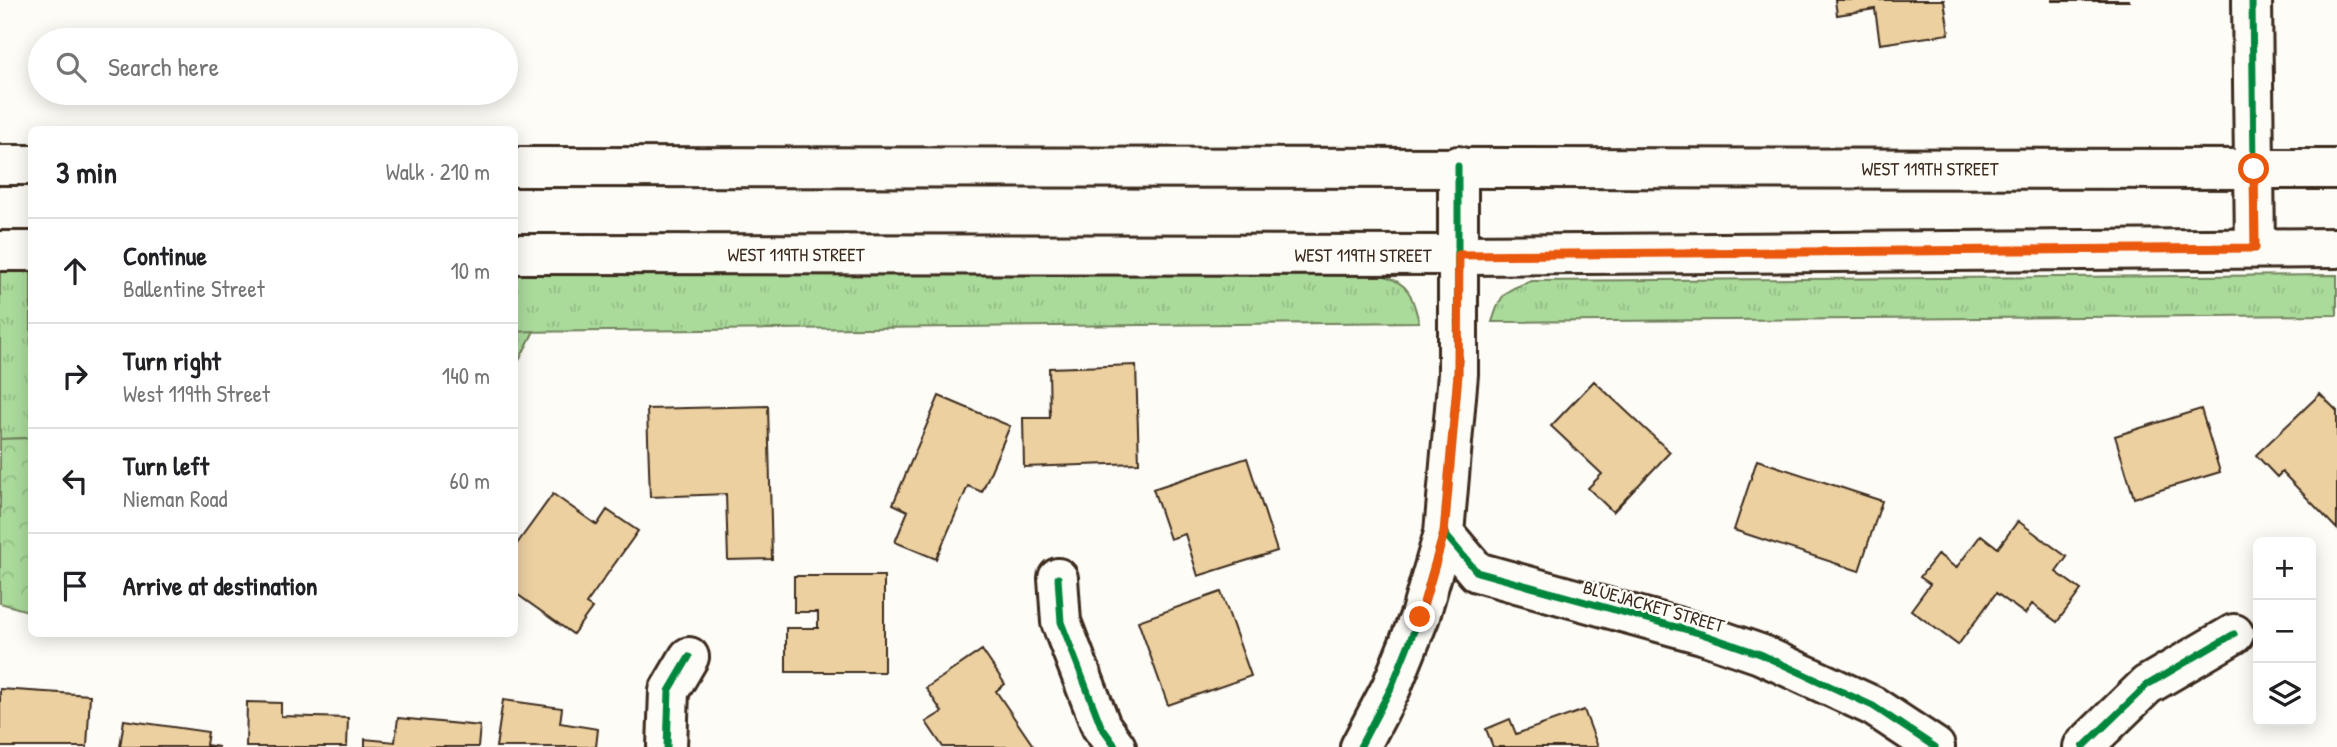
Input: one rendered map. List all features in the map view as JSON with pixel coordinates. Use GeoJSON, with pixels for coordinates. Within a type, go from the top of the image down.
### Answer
{"type":"FeatureCollection","features":[{"type":"Feature","properties":{"kind":"main road"},"geometry":{"type":"LineString","coordinates":[[2252,0],[2255,248]]}},
{"type":"Feature","properties":{"kind":"main road"},"geometry":{"type":"LineString","coordinates":[[0,165],[28,165]]}},
{"type":"Feature","properties":{"kind":"main road"},"geometry":{"type":"LineString","coordinates":[[1360,747],[1391,688],[1420,617],[1444,533],[1458,374],[1458,166]]}},
{"type":"Feature","properties":{"kind":"main road","name":"WEST 119TH STREET"},"geometry":{"type":"LineString","coordinates":[[518,167],[2337,169]]}},
{"type":"Feature","properties":{"kind":"main road","name":"WEST 119TH STREET"},"geometry":{"type":"LineString","coordinates":[[518,254],[1459,255],[2337,248]]}},
{"type":"Feature","properties":{"kind":"main road"},"geometry":{"type":"LineString","coordinates":[[0,251],[28,251]]}},
{"type":"Feature","properties":{"kind":"main road","name":"BLUEJACKET STREET"},"geometry":{"type":"LineString","coordinates":[[1444,533],[1477,572],[1702,634],[1760,654],[1873,706],[1935,747]]}},
{"type":"Feature","properties":{"kind":"main road"},"geometry":{"type":"LineString","coordinates":[[1058,578],[1061,622],[1101,726],[1116,747]]}},
{"type":"Feature","properties":{"kind":"main road"},"geometry":{"type":"LineString","coordinates":[[2083,747],[2147,685],[2234,634]]}},
{"type":"Feature","properties":{"kind":"main road"},"geometry":{"type":"LineString","coordinates":[[667,747],[669,691],[690,657]]}},
{"type":"Feature","properties":{"kind":"green space"},"geometry":{"type":"Polygon","coordinates":[[[0,268],[28,269],[28,438],[0,439],[0,268]]]}},
{"type":"Feature","properties":{"kind":"green space"},"geometry":{"type":"Polygon","coordinates":[[[518,271],[1383,275],[1409,292],[1419,322],[518,332],[518,271]]]}},
{"type":"Feature","properties":{"kind":"green space"},"geometry":{"type":"Polygon","coordinates":[[[2337,275],[2337,315],[1492,322],[1504,294],[1532,281],[2337,275]]]}},
{"type":"Feature","properties":{"kind":"green space"},"geometry":{"type":"Polygon","coordinates":[[[534,331],[518,362],[518,332],[534,331]]]}},
{"type":"Feature","properties":{"kind":"green space"},"geometry":{"type":"Polygon","coordinates":[[[28,438],[28,611],[0,603],[0,439],[28,438]]]}},
{"type":"Feature","properties":{"kind":"building"},"geometry":{"type":"Polygon","coordinates":[[[1835,0],[1944,0],[1949,34],[1880,44],[1875,9],[1837,15],[1835,0]]]}},
{"type":"Feature","properties":{"kind":"building"},"geometry":{"type":"Polygon","coordinates":[[[2129,0],[2129,1],[2052,1],[2129,0]]]}},
{"type":"Feature","properties":{"kind":"building"},"geometry":{"type":"Polygon","coordinates":[[[1136,365],[1139,463],[1024,467],[1023,418],[1050,418],[1049,368],[1136,365]]]}},
{"type":"Feature","properties":{"kind":"building"},"geometry":{"type":"Polygon","coordinates":[[[1594,381],[1670,452],[1613,512],[1588,488],[1602,474],[1551,426],[1594,381]]]}},
{"type":"Feature","properties":{"kind":"building"},"geometry":{"type":"Polygon","coordinates":[[[2320,394],[2337,411],[2337,529],[2282,472],[2277,477],[2256,455],[2320,394]]]}},
{"type":"Feature","properties":{"kind":"building"},"geometry":{"type":"Polygon","coordinates":[[[939,396],[1010,426],[982,492],[968,486],[936,559],[895,542],[908,511],[893,504],[939,396]]]}},
{"type":"Feature","properties":{"kind":"building"},"geometry":{"type":"Polygon","coordinates":[[[768,406],[772,559],[728,560],[726,494],[650,497],[647,409],[768,406]]]}},
{"type":"Feature","properties":{"kind":"building"},"geometry":{"type":"Polygon","coordinates":[[[2201,409],[2220,472],[2134,498],[2115,436],[2201,409]]]}},
{"type":"Feature","properties":{"kind":"building"},"geometry":{"type":"Polygon","coordinates":[[[1247,458],[1277,551],[1198,576],[1185,534],[1170,539],[1153,489],[1247,458]]]}},
{"type":"Feature","properties":{"kind":"building"},"geometry":{"type":"Polygon","coordinates":[[[1757,460],[1882,501],[1859,571],[1734,530],[1757,460]]]}},
{"type":"Feature","properties":{"kind":"building"},"geometry":{"type":"Polygon","coordinates":[[[553,494],[597,525],[607,510],[638,531],[586,604],[592,608],[573,634],[518,595],[518,542],[553,494]]]}},
{"type":"Feature","properties":{"kind":"building"},"geometry":{"type":"Polygon","coordinates":[[[2018,521],[2067,557],[2056,572],[2081,590],[2057,622],[2032,604],[2025,614],[1996,593],[1958,645],[1911,610],[1930,584],[1920,577],[1938,554],[1956,568],[1981,535],[1998,548],[2018,521]]]}},
{"type":"Feature","properties":{"kind":"building"},"geometry":{"type":"Polygon","coordinates":[[[794,576],[884,576],[884,672],[786,672],[786,628],[818,628],[818,612],[794,612],[794,576]]]}},
{"type":"Feature","properties":{"kind":"building"},"geometry":{"type":"Polygon","coordinates":[[[1221,592],[1251,676],[1168,705],[1138,621],[1221,592]]]}},
{"type":"Feature","properties":{"kind":"building"},"geometry":{"type":"Polygon","coordinates":[[[982,650],[1005,684],[996,691],[1034,747],[943,747],[926,722],[942,712],[926,688],[982,650]]]}},
{"type":"Feature","properties":{"kind":"building"},"geometry":{"type":"Polygon","coordinates":[[[0,689],[90,695],[87,747],[0,747],[0,689]]]}},
{"type":"Feature","properties":{"kind":"building"},"geometry":{"type":"Polygon","coordinates":[[[503,700],[562,708],[560,723],[598,729],[596,747],[496,747],[503,700]]]}},
{"type":"Feature","properties":{"kind":"building"},"geometry":{"type":"Polygon","coordinates":[[[247,702],[281,703],[281,716],[348,718],[347,747],[246,747],[247,702]]]}},
{"type":"Feature","properties":{"kind":"building"},"geometry":{"type":"Polygon","coordinates":[[[1584,710],[1598,747],[1493,747],[1486,729],[1510,719],[1516,734],[1584,710]]]}},
{"type":"Feature","properties":{"kind":"building"},"geometry":{"type":"Polygon","coordinates":[[[398,718],[480,726],[478,747],[365,747],[365,739],[395,742],[398,718]]]}},
{"type":"Feature","properties":{"kind":"building"},"geometry":{"type":"Polygon","coordinates":[[[124,720],[208,732],[206,745],[219,747],[120,747],[124,720]]]}},
{"type":"Feature","properties":{"kind":"cycle path"},"geometry":{"type":"LineString","coordinates":[[2252,0],[2255,248]]}},
{"type":"Feature","properties":{"kind":"cycle path"},"geometry":{"type":"LineString","coordinates":[[1360,747],[1391,688],[1420,616],[1444,533],[1458,374],[1458,166]]}},
{"type":"Feature","properties":{"kind":"cycle path"},"geometry":{"type":"LineString","coordinates":[[1444,533],[1477,572],[1702,634],[1760,654],[1873,706],[1935,747]]}},
{"type":"Feature","properties":{"kind":"cycle path"},"geometry":{"type":"LineString","coordinates":[[1058,578],[1061,622],[1101,726],[1116,747]]}},
{"type":"Feature","properties":{"kind":"cycle path"},"geometry":{"type":"LineString","coordinates":[[2083,747],[2147,685],[2234,634]]}},
{"type":"Feature","properties":{"kind":"cycle path"},"geometry":{"type":"LineString","coordinates":[[667,747],[669,691],[689,657]]}},
{"type":"Feature","properties":{"kind":"route"},"geometry":{"type":"LineString","coordinates":[[1420,617],[1444,533],[1458,374],[1459,255],[2255,248],[2254,169]]}}]}
